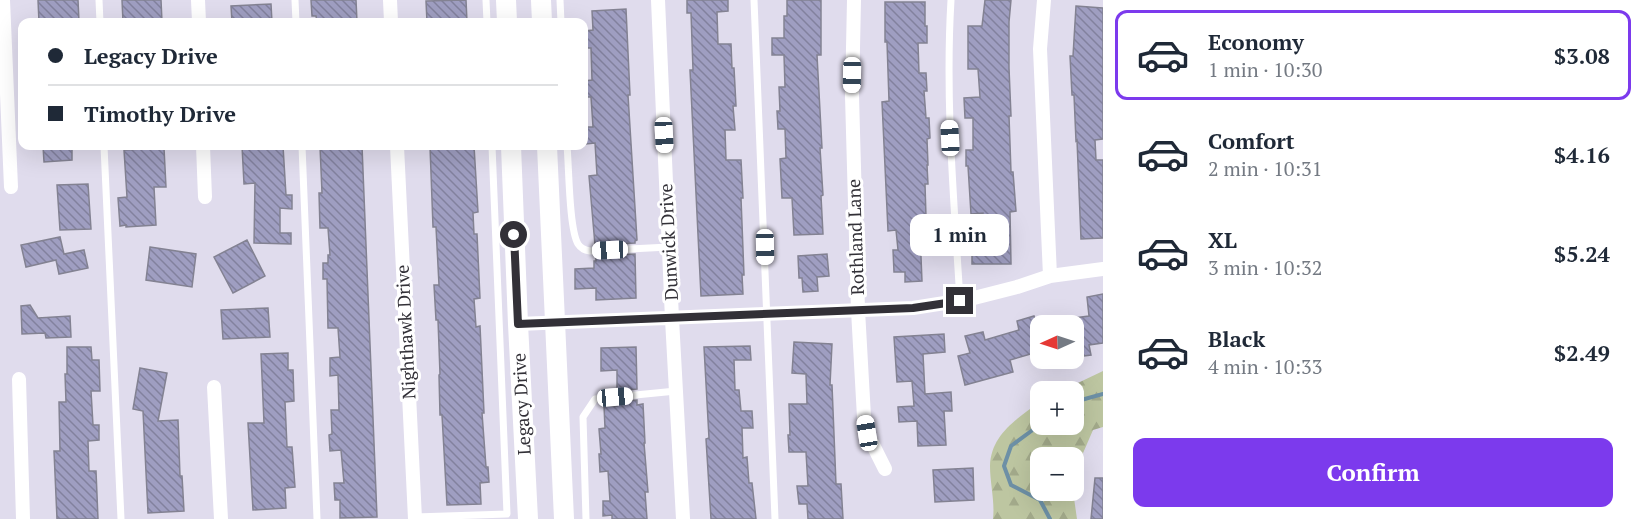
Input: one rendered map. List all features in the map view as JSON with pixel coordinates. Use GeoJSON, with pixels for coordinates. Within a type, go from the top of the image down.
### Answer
{"type":"FeatureCollection","features":[{"type":"Feature","properties":{"kind":"main road"},"geometry":{"type":"LineString","coordinates":[[506,0],[507,18]]}},
{"type":"Feature","properties":{"kind":"main road"},"geometry":{"type":"LineString","coordinates":[[541,0],[542,18]]}},
{"type":"Feature","properties":{"kind":"main road","name":"Legacy Drive"},"geometry":{"type":"LineString","coordinates":[[511,150],[528,519]]}},
{"type":"Feature","properties":{"kind":"main road","name":"Legacy Drive"},"geometry":{"type":"LineString","coordinates":[[547,150],[564,519]]}},
{"type":"Feature","properties":{"kind":"street"},"geometry":{"type":"LineString","coordinates":[[3,0],[11,187]]}},
{"type":"Feature","properties":{"kind":"street"},"geometry":{"type":"LineString","coordinates":[[198,0],[199,18]]}},
{"type":"Feature","properties":{"kind":"street"},"geometry":{"type":"LineString","coordinates":[[390,0],[391,18]]}},
{"type":"Feature","properties":{"kind":"street","name":"Dunwick Drive"},"geometry":{"type":"LineString","coordinates":[[658,0],[683,519]]}},
{"type":"Feature","properties":{"kind":"street","name":"Rothland Lane"},"geometry":{"type":"LineString","coordinates":[[854,0],[852,96],[858,310],[864,417],[867,433],[885,469]]}},
{"type":"Feature","properties":{"kind":"street"},"geometry":{"type":"LineString","coordinates":[[1044,0],[1040,49],[1050,276]]}},
{"type":"Feature","properties":{"kind":"street"},"geometry":{"type":"LineString","coordinates":[[203,150],[205,196]]}},
{"type":"Feature","properties":{"kind":"street","name":"Nighthawk Drive"},"geometry":{"type":"LineString","coordinates":[[397,150],[415,518]]}},
{"type":"Feature","properties":{"kind":"street"},"geometry":{"type":"LineString","coordinates":[[518,324],[913,308],[960,301],[1050,276],[1103,268]]}},
{"type":"Feature","properties":{"kind":"street"},"geometry":{"type":"LineString","coordinates":[[19,379],[23,519]]}},
{"type":"Feature","properties":{"kind":"street"},"geometry":{"type":"LineString","coordinates":[[214,387],[221,519]]}},
{"type":"Feature","properties":{"kind":"lane"},"geometry":{"type":"LineString","coordinates":[[99,0],[100,18]]}},
{"type":"Feature","properties":{"kind":"lane"},"geometry":{"type":"LineString","coordinates":[[295,0],[296,18]]}},
{"type":"Feature","properties":{"kind":"lane"},"geometry":{"type":"LineString","coordinates":[[486,0],[487,18]]}},
{"type":"Feature","properties":{"kind":"lane"},"geometry":{"type":"LineString","coordinates":[[560,0],[561,18]]}},
{"type":"Feature","properties":{"kind":"lane"},"geometry":{"type":"LineString","coordinates":[[754,0],[776,519]]}},
{"type":"Feature","properties":{"kind":"lane"},"geometry":{"type":"LineString","coordinates":[[951,0],[948,46],[949,115],[960,301]]}},
{"type":"Feature","properties":{"kind":"lane"},"geometry":{"type":"LineString","coordinates":[[104,150],[121,519]]}},
{"type":"Feature","properties":{"kind":"lane"},"geometry":{"type":"LineString","coordinates":[[302,150],[317,519]]}},
{"type":"Feature","properties":{"kind":"lane"},"geometry":{"type":"LineString","coordinates":[[415,518],[507,514],[492,150]]}},
{"type":"Feature","properties":{"kind":"lane"},"geometry":{"type":"LineString","coordinates":[[567,150],[573,225],[577,244],[581,248],[590,251],[669,247]]}},
{"type":"Feature","properties":{"kind":"lane"},"geometry":{"type":"LineString","coordinates":[[586,519],[583,417],[595,399],[676,391]]}},
{"type":"Feature","properties":{"kind":"green space"},"geometry":{"type":"Polygon","coordinates":[[[1103,371],[1103,427],[1093,430],[1084,451],[1084,447],[1030,447],[1030,501],[1074,501],[1077,519],[993,519],[990,466],[991,455],[1000,436],[1030,409],[1030,435],[1084,435],[1084,381],[1082,381],[1103,371]]]}},
{"type":"Feature","properties":{"kind":"building"},"geometry":{"type":"Polygon","coordinates":[[[38,0],[78,0],[79,18],[39,18],[38,0]]]}},
{"type":"Feature","properties":{"kind":"building"},"geometry":{"type":"Polygon","coordinates":[[[122,0],[161,0],[162,18],[123,18],[122,0]]]}},
{"type":"Feature","properties":{"kind":"building"},"geometry":{"type":"Polygon","coordinates":[[[311,0],[356,0],[357,18],[316,18],[312,16],[311,0]]]}},
{"type":"Feature","properties":{"kind":"building"},"geometry":{"type":"Polygon","coordinates":[[[466,0],[467,18],[427,18],[426,1],[466,0]]]}},
{"type":"Feature","properties":{"kind":"building"},"geometry":{"type":"Polygon","coordinates":[[[687,0],[728,0],[728,11],[717,12],[718,44],[731,44],[732,68],[734,68],[735,130],[725,130],[726,160],[741,160],[743,294],[701,296],[690,70],[693,70],[691,13],[687,13],[687,0]]]}},
{"type":"Feature","properties":{"kind":"building"},"geometry":{"type":"Polygon","coordinates":[[[787,0],[821,0],[821,55],[817,55],[822,148],[820,148],[823,234],[794,235],[792,198],[782,198],[780,159],[786,158],[785,129],[778,129],[777,111],[780,111],[779,87],[785,87],[784,55],[772,55],[772,38],[784,38],[787,0]]]}},
{"type":"Feature","properties":{"kind":"building"},"geometry":{"type":"Polygon","coordinates":[[[985,0],[1011,0],[1009,68],[1011,116],[1009,116],[1011,172],[1013,172],[1016,211],[1010,212],[1011,264],[972,264],[972,248],[983,248],[983,213],[971,214],[966,150],[973,150],[973,118],[965,118],[964,98],[980,97],[978,69],[968,69],[968,26],[982,26],[985,0]]]}},
{"type":"Feature","properties":{"kind":"building"},"geometry":{"type":"Polygon","coordinates":[[[885,2],[925,2],[927,43],[918,43],[919,73],[926,73],[927,91],[924,91],[930,138],[927,139],[926,217],[934,216],[935,232],[920,233],[922,281],[905,282],[905,272],[894,272],[893,250],[898,250],[896,230],[888,231],[882,102],[889,101],[885,2]]]}},
{"type":"Feature","properties":{"kind":"building"},"geometry":{"type":"Polygon","coordinates":[[[271,4],[272,18],[232,18],[231,6],[271,4]]]}},
{"type":"Feature","properties":{"kind":"building"},"geometry":{"type":"Polygon","coordinates":[[[1076,6],[1103,8],[1103,139],[1095,140],[1096,160],[1103,160],[1103,238],[1081,239],[1077,140],[1070,56],[1073,56],[1076,6]]]}},
{"type":"Feature","properties":{"kind":"building"},"geometry":{"type":"Polygon","coordinates":[[[626,9],[630,95],[628,95],[637,240],[635,243],[595,245],[589,176],[597,175],[595,143],[588,144],[588,127],[593,127],[591,97],[588,97],[588,80],[592,80],[588,31],[593,30],[592,11],[626,9]]]}},
{"type":"Feature","properties":{"kind":"building"},"geometry":{"type":"Polygon","coordinates":[[[43,150],[72,150],[72,160],[44,162],[43,150]]]}},
{"type":"Feature","properties":{"kind":"building"},"geometry":{"type":"Polygon","coordinates":[[[124,150],[164,150],[166,187],[154,187],[156,225],[120,226],[118,198],[127,197],[124,150]]]}},
{"type":"Feature","properties":{"kind":"building"},"geometry":{"type":"Polygon","coordinates":[[[242,150],[283,150],[286,195],[292,195],[292,209],[280,208],[280,233],[291,233],[291,244],[254,243],[255,183],[244,184],[242,150]]]}},
{"type":"Feature","properties":{"kind":"building"},"geometry":{"type":"Polygon","coordinates":[[[320,150],[362,150],[377,517],[340,518],[340,500],[335,500],[334,483],[344,483],[341,450],[330,451],[331,410],[339,410],[338,375],[330,376],[330,358],[340,357],[338,328],[328,328],[327,279],[323,279],[323,263],[328,263],[328,255],[330,255],[328,228],[320,228],[319,193],[322,193],[320,150]]]}},
{"type":"Feature","properties":{"kind":"building"},"geometry":{"type":"Polygon","coordinates":[[[430,150],[474,150],[478,212],[473,213],[474,234],[477,234],[480,298],[474,299],[476,327],[480,326],[484,413],[482,413],[489,482],[480,483],[481,504],[447,505],[442,415],[440,415],[438,320],[436,320],[434,285],[439,285],[436,227],[433,227],[430,150]]]}},
{"type":"Feature","properties":{"kind":"building"},"geometry":{"type":"Polygon","coordinates":[[[88,184],[91,229],[60,230],[57,185],[88,184]]]}},
{"type":"Feature","properties":{"kind":"building"},"geometry":{"type":"Polygon","coordinates":[[[60,237],[64,254],[84,250],[88,268],[59,274],[56,260],[26,267],[21,245],[60,237]]]}},
{"type":"Feature","properties":{"kind":"building"},"geometry":{"type":"Polygon","coordinates":[[[247,240],[265,276],[233,293],[214,257],[247,240]]]}},
{"type":"Feature","properties":{"kind":"building"},"geometry":{"type":"Polygon","coordinates":[[[150,247],[196,254],[192,287],[146,280],[150,247]]]}},
{"type":"Feature","properties":{"kind":"building"},"geometry":{"type":"Polygon","coordinates":[[[635,254],[636,298],[596,300],[596,288],[575,289],[575,269],[594,268],[596,256],[635,254]]]}},
{"type":"Feature","properties":{"kind":"building"},"geometry":{"type":"Polygon","coordinates":[[[827,254],[829,276],[817,277],[818,291],[803,292],[802,278],[799,278],[798,256],[827,254]]]}},
{"type":"Feature","properties":{"kind":"building"},"geometry":{"type":"Polygon","coordinates":[[[1103,294],[1103,343],[1089,345],[1091,355],[1084,356],[1084,317],[1089,316],[1087,297],[1103,294]]]}},
{"type":"Feature","properties":{"kind":"building"},"geometry":{"type":"Polygon","coordinates":[[[30,305],[38,318],[70,316],[71,337],[46,338],[45,333],[22,334],[21,306],[30,305]]]}},
{"type":"Feature","properties":{"kind":"building"},"geometry":{"type":"Polygon","coordinates":[[[268,308],[270,337],[223,339],[221,310],[268,308]]]}},
{"type":"Feature","properties":{"kind":"building"},"geometry":{"type":"Polygon","coordinates":[[[1030,317],[1030,354],[1010,360],[1013,372],[965,385],[958,356],[970,353],[965,336],[983,332],[985,340],[1019,330],[1017,321],[1030,317]]]}},
{"type":"Feature","properties":{"kind":"building"},"geometry":{"type":"Polygon","coordinates":[[[944,334],[945,352],[923,354],[925,394],[951,392],[952,411],[944,411],[946,445],[918,446],[917,421],[899,422],[898,407],[914,406],[912,381],[897,382],[894,337],[944,334]]]}},
{"type":"Feature","properties":{"kind":"building"},"geometry":{"type":"Polygon","coordinates":[[[794,342],[832,344],[830,385],[832,385],[836,484],[841,484],[843,519],[808,519],[807,504],[799,504],[797,486],[808,486],[806,452],[789,452],[789,404],[807,404],[806,374],[792,373],[794,342]]]}},
{"type":"Feature","properties":{"kind":"building"},"geometry":{"type":"Polygon","coordinates":[[[750,346],[751,360],[734,360],[735,390],[739,390],[741,411],[752,411],[753,428],[742,428],[743,458],[747,457],[756,519],[711,519],[704,347],[750,346]]]}},
{"type":"Feature","properties":{"kind":"building"},"geometry":{"type":"Polygon","coordinates":[[[67,347],[91,347],[92,360],[99,360],[100,391],[91,391],[93,425],[99,425],[99,440],[88,441],[89,471],[96,471],[98,519],[57,519],[54,451],[60,451],[59,402],[66,402],[67,347]]]}},
{"type":"Feature","properties":{"kind":"building"},"geometry":{"type":"Polygon","coordinates":[[[636,347],[637,389],[617,391],[617,370],[601,371],[601,348],[636,347]]]}},
{"type":"Feature","properties":{"kind":"building"},"geometry":{"type":"Polygon","coordinates":[[[288,353],[288,370],[293,370],[294,401],[285,402],[287,447],[292,447],[295,487],[285,488],[286,508],[253,510],[248,423],[264,423],[261,354],[288,353]]]}},
{"type":"Feature","properties":{"kind":"building"},"geometry":{"type":"Polygon","coordinates":[[[140,368],[167,373],[158,421],[178,420],[184,511],[148,513],[143,411],[133,409],[140,368]]]}},
{"type":"Feature","properties":{"kind":"building"},"geometry":{"type":"Polygon","coordinates":[[[637,400],[637,405],[643,404],[648,492],[645,492],[647,519],[612,519],[612,515],[603,516],[603,501],[610,501],[608,471],[600,472],[599,429],[605,428],[604,406],[617,406],[617,402],[637,400]]]}},
{"type":"Feature","properties":{"kind":"building"},"geometry":{"type":"Polygon","coordinates":[[[973,468],[974,500],[935,502],[933,470],[973,468]]]}},
{"type":"Feature","properties":{"kind":"building"},"geometry":{"type":"Polygon","coordinates":[[[1095,478],[1103,478],[1103,519],[1091,519],[1095,478]]]}},
{"type":"Feature","properties":{"kind":"waterway"},"geometry":{"type":"LineString","coordinates":[[1084,399],[1103,394]]}},
{"type":"Feature","properties":{"kind":"waterway"},"geometry":{"type":"LineString","coordinates":[[1030,432],[1011,446],[1004,466],[1011,485],[1040,500],[1050,519]]}},
{"type":"Feature","properties":{"kind":"route"},"geometry":{"type":"LineString","coordinates":[[514,235],[518,324],[913,308],[960,301]]}}]}
